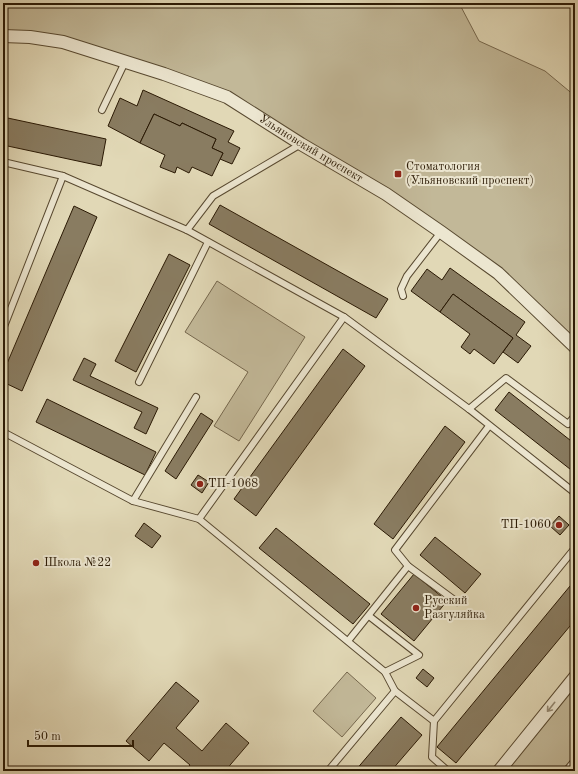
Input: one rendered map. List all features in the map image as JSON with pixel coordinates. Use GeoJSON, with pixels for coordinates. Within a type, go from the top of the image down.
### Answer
{"type":"FeatureCollection","features":[{"type":"Feature","properties":{"kind":"street","name":"Ульяновский проспект"},"geometry":{"type":"LineString","coordinates":[[3,36],[30,37],[63,42],[164,74],[227,97],[301,144],[386,194],[441,232],[498,273],[575,347]]}},
{"type":"Feature","properties":{"kind":"street"},"geometry":{"type":"LineString","coordinates":[[499,771],[575,677]]}},
{"type":"Feature","properties":{"kind":"street"},"geometry":{"type":"LineString","coordinates":[[570,771],[575,765]]}},
{"type":"Feature","properties":{"kind":"lane"},"geometry":{"type":"LineString","coordinates":[[102,110],[125,62]]}},
{"type":"Feature","properties":{"kind":"lane"},"geometry":{"type":"LineString","coordinates":[[187,230],[213,196],[301,144]]}},
{"type":"Feature","properties":{"kind":"lane"},"geometry":{"type":"LineString","coordinates":[[3,162],[63,176],[187,230],[344,317],[469,409],[575,492]]}},
{"type":"Feature","properties":{"kind":"lane"},"geometry":{"type":"LineString","coordinates":[[3,329],[63,176]]}},
{"type":"Feature","properties":{"kind":"lane"},"geometry":{"type":"LineString","coordinates":[[403,296],[401,289],[408,276],[441,232]]}},
{"type":"Feature","properties":{"kind":"lane"},"geometry":{"type":"LineString","coordinates":[[139,382],[208,242]]}},
{"type":"Feature","properties":{"kind":"lane"},"geometry":{"type":"LineString","coordinates":[[199,519],[344,317]]}},
{"type":"Feature","properties":{"kind":"lane"},"geometry":{"type":"LineString","coordinates":[[469,409],[506,378],[568,424],[575,416]]}},
{"type":"Feature","properties":{"kind":"lane"},"geometry":{"type":"LineString","coordinates":[[133,501],[196,398]]}},
{"type":"Feature","properties":{"kind":"lane"},"geometry":{"type":"LineString","coordinates":[[457,602],[408,566],[395,550],[489,426]]}},
{"type":"Feature","properties":{"kind":"lane"},"geometry":{"type":"LineString","coordinates":[[3,432],[133,501],[199,519],[385,672],[395,691],[434,721]]}},
{"type":"Feature","properties":{"kind":"lane"},"geometry":{"type":"LineString","coordinates":[[448,771],[432,757],[434,721],[575,548]]}},
{"type":"Feature","properties":{"kind":"lane"},"geometry":{"type":"LineString","coordinates":[[348,641],[408,566]]}},
{"type":"Feature","properties":{"kind":"lane"},"geometry":{"type":"LineString","coordinates":[[369,616],[419,655],[385,672]]}},
{"type":"Feature","properties":{"kind":"lane"},"geometry":{"type":"LineString","coordinates":[[328,771],[395,691]]}},
{"type":"Feature","properties":{"kind":"shaded area"},"geometry":{"type":"Polygon","coordinates":[[[3,3],[459,3],[479,41],[545,71],[575,96],[575,347],[498,273],[227,97],[63,42],[3,36],[3,3]]]}},
{"type":"Feature","properties":{"kind":"shaded area"},"geometry":{"type":"Polygon","coordinates":[[[217,281],[305,337],[239,441],[214,426],[248,372],[185,332],[217,281]]]}},
{"type":"Feature","properties":{"kind":"shaded area"},"geometry":{"type":"Polygon","coordinates":[[[347,672],[376,698],[342,737],[313,711],[347,672]]]}},
{"type":"Feature","properties":{"kind":"shaded area"},"geometry":{"type":"Polygon","coordinates":[[[575,677],[575,765],[570,771],[499,771],[575,677]]]}},
{"type":"Feature","properties":{"kind":"building"},"geometry":{"type":"Polygon","coordinates":[[[143,90],[234,131],[228,142],[240,148],[232,164],[220,159],[223,153],[212,148],[216,139],[182,123],[180,126],[154,114],[140,143],[108,126],[120,98],[137,106],[143,90]]]}},
{"type":"Feature","properties":{"kind":"building"},"geometry":{"type":"Polygon","coordinates":[[[154,114],[180,126],[182,123],[216,139],[212,148],[223,153],[212,176],[192,167],[189,173],[177,167],[175,173],[160,167],[165,155],[140,143],[154,114]]]}},
{"type":"Feature","properties":{"kind":"building"},"geometry":{"type":"Polygon","coordinates":[[[3,117],[106,139],[101,166],[3,145],[3,117]]]}},
{"type":"Feature","properties":{"kind":"building"},"geometry":{"type":"Polygon","coordinates":[[[220,205],[388,299],[376,318],[209,224],[220,205]]]}},
{"type":"Feature","properties":{"kind":"building"},"geometry":{"type":"Polygon","coordinates":[[[74,206],[97,217],[22,391],[3,382],[3,373],[74,206]]]}},
{"type":"Feature","properties":{"kind":"building"},"geometry":{"type":"Polygon","coordinates":[[[169,254],[190,265],[136,372],[115,361],[169,254]]]}},
{"type":"Feature","properties":{"kind":"building"},"geometry":{"type":"Polygon","coordinates":[[[450,268],[525,322],[516,335],[531,346],[518,363],[503,352],[513,338],[453,294],[440,312],[411,291],[427,269],[442,280],[450,268]]]}},
{"type":"Feature","properties":{"kind":"building"},"geometry":{"type":"Polygon","coordinates":[[[453,294],[513,338],[494,364],[474,349],[470,354],[461,347],[470,334],[440,312],[453,294]]]}},
{"type":"Feature","properties":{"kind":"building"},"geometry":{"type":"Polygon","coordinates":[[[343,349],[365,366],[256,516],[234,499],[343,349]]]}},
{"type":"Feature","properties":{"kind":"building"},"geometry":{"type":"Polygon","coordinates":[[[84,358],[96,364],[90,376],[158,408],[146,434],[134,428],[142,412],[73,380],[84,358]]]}},
{"type":"Feature","properties":{"kind":"building"},"geometry":{"type":"Polygon","coordinates":[[[509,392],[575,444],[575,473],[495,410],[509,392]]]}},
{"type":"Feature","properties":{"kind":"building"},"geometry":{"type":"Polygon","coordinates":[[[47,399],[156,452],[145,475],[36,422],[47,399]]]}},
{"type":"Feature","properties":{"kind":"building"},"geometry":{"type":"Polygon","coordinates":[[[201,413],[213,421],[176,479],[165,471],[201,413]]]}},
{"type":"Feature","properties":{"kind":"building"},"geometry":{"type":"Polygon","coordinates":[[[445,426],[465,442],[393,539],[374,524],[445,426]]]}},
{"type":"Feature","properties":{"kind":"building","name":"ТП-1068"},"geometry":{"type":"Polygon","coordinates":[[[198,475],[209,482],[202,493],[191,485],[198,475]]]}},
{"type":"Feature","properties":{"kind":"building","name":"ТП-1060"},"geometry":{"type":"Polygon","coordinates":[[[559,516],[569,525],[560,535],[550,526],[559,516]]]}},
{"type":"Feature","properties":{"kind":"building"},"geometry":{"type":"Polygon","coordinates":[[[144,523],[161,536],[152,548],[135,536],[144,523]]]}},
{"type":"Feature","properties":{"kind":"building"},"geometry":{"type":"Polygon","coordinates":[[[276,528],[370,604],[353,624],[259,548],[276,528]]]}},
{"type":"Feature","properties":{"kind":"building"},"geometry":{"type":"Polygon","coordinates":[[[435,537],[481,574],[465,593],[420,555],[435,537]]]}},
{"type":"Feature","properties":{"kind":"building"},"geometry":{"type":"Polygon","coordinates":[[[414,574],[447,601],[414,641],[381,614],[414,574]]]}},
{"type":"Feature","properties":{"kind":"building"},"geometry":{"type":"Polygon","coordinates":[[[575,580],[575,620],[456,763],[437,747],[575,580]]]}},
{"type":"Feature","properties":{"kind":"building"},"geometry":{"type":"Polygon","coordinates":[[[423,669],[434,678],[427,687],[416,678],[423,669]]]}},
{"type":"Feature","properties":{"kind":"building"},"geometry":{"type":"Polygon","coordinates":[[[176,682],[199,701],[176,728],[202,751],[226,723],[249,743],[225,771],[185,771],[190,765],[164,743],[149,761],[126,741],[176,682]]]}},
{"type":"Feature","properties":{"kind":"building"},"geometry":{"type":"Polygon","coordinates":[[[401,717],[422,735],[391,771],[355,771],[401,717]]]}},
{"type":"Feature","properties":{"kind":"place","name":"Стоматология (Ульяновский проспект)"},"geometry":{"type":"Point","coordinates":[398,174]}},
{"type":"Feature","properties":{"kind":"place","name":"ТП-1068"},"geometry":{"type":"Point","coordinates":[200,484]}},
{"type":"Feature","properties":{"kind":"place","name":"ТП-1060"},"geometry":{"type":"Point","coordinates":[559,525]}},
{"type":"Feature","properties":{"kind":"place","name":"Школа №22"},"geometry":{"type":"Point","coordinates":[36,563]}},
{"type":"Feature","properties":{"kind":"place","name":"Русский Разгуляйка"},"geometry":{"type":"Point","coordinates":[416,608]}}]}
